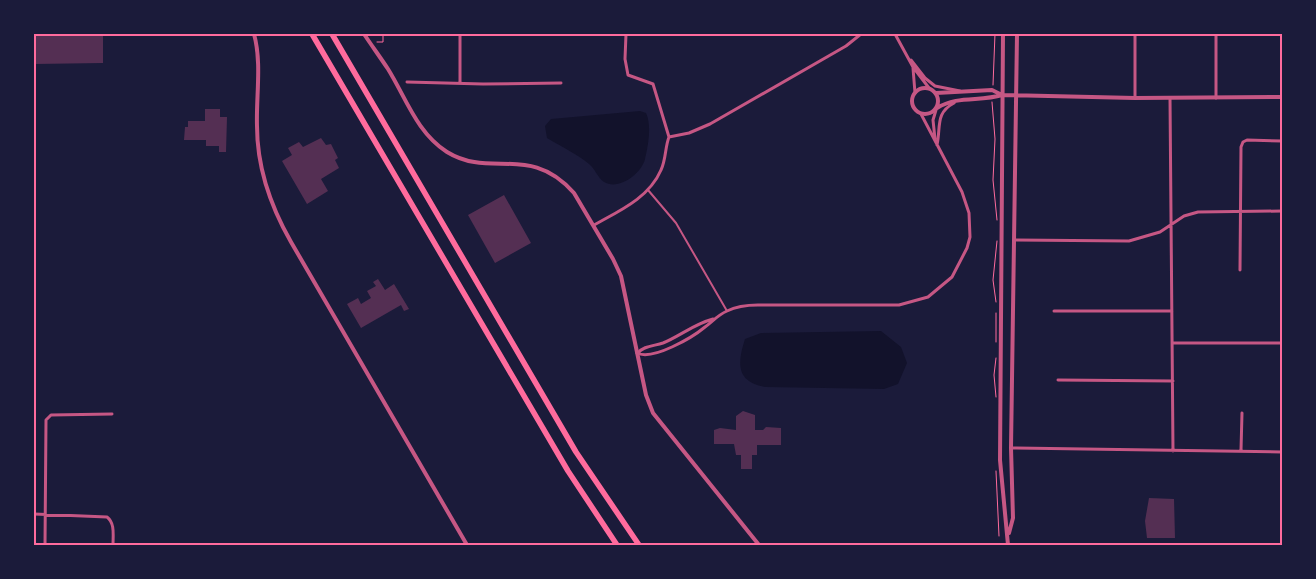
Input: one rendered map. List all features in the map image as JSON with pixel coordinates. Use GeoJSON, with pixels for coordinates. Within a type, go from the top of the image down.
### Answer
{"type":"FeatureCollection","features":[{"type":"Feature","properties":{"kind":"highway"},"geometry":{"type":"LineString","coordinates":[[312,34],[568,471],[617,545]]}},
{"type":"Feature","properties":{"kind":"highway"},"geometry":{"type":"LineString","coordinates":[[332,34],[576,452],[639,545]]}},
{"type":"Feature","properties":{"kind":"street"},"geometry":{"type":"LineString","coordinates":[[254,34],[258,55],[258,148],[274,210],[467,545]]}},
{"type":"Feature","properties":{"kind":"street"},"geometry":{"type":"LineString","coordinates":[[364,34],[387,68],[421,128],[438,145],[449,153],[474,161],[511,163],[541,168],[566,184],[594,225],[621,276],[646,395],[653,413],[759,545]]}},
{"type":"Feature","properties":{"kind":"street"},"geometry":{"type":"LineString","coordinates":[[460,34],[460,83]]}},
{"type":"Feature","properties":{"kind":"street"},"geometry":{"type":"LineString","coordinates":[[594,225],[632,203],[648,190],[662,170],[670,137],[653,84],[628,74],[625,58],[626,34]]}},
{"type":"Feature","properties":{"kind":"street"},"geometry":{"type":"LineString","coordinates":[[670,137],[689,133],[710,124],[846,46],[861,34]]}},
{"type":"Feature","properties":{"kind":"street"},"geometry":{"type":"LineString","coordinates":[[895,34],[913,67],[929,88],[936,93],[939,102],[933,120],[935,140]]}},
{"type":"Feature","properties":{"kind":"street"},"geometry":{"type":"LineString","coordinates":[[1003,34],[1000,460],[1008,545]]}},
{"type":"Feature","properties":{"kind":"street"},"geometry":{"type":"LineString","coordinates":[[1008,535],[1013,518],[1011,448],[1017,34]]}},
{"type":"Feature","properties":{"kind":"street"},"geometry":{"type":"LineString","coordinates":[[1135,34],[1135,98]]}},
{"type":"Feature","properties":{"kind":"street"},"geometry":{"type":"LineString","coordinates":[[1216,34],[1216,98]]}},
{"type":"Feature","properties":{"kind":"street"},"geometry":{"type":"LineString","coordinates":[[910,60],[916,64],[925,78],[935,86],[960,91]]}},
{"type":"Feature","properties":{"kind":"street"},"geometry":{"type":"LineString","coordinates":[[913,67],[915,92],[912,104],[916,111],[922,114],[930,114],[949,101],[962,98],[992,98],[1002,95],[1135,98],[1282,97]]}},
{"type":"Feature","properties":{"kind":"street"},"geometry":{"type":"LineString","coordinates":[[407,82],[561,83]]}},
{"type":"Feature","properties":{"kind":"street"},"geometry":{"type":"LineString","coordinates":[[915,92],[920,89],[929,88]]}},
{"type":"Feature","properties":{"kind":"street"},"geometry":{"type":"LineString","coordinates":[[936,93],[992,90],[1002,95]]}},
{"type":"Feature","properties":{"kind":"street"},"geometry":{"type":"LineString","coordinates":[[937,145],[940,116],[949,105],[962,98]]}},
{"type":"Feature","properties":{"kind":"street"},"geometry":{"type":"LineString","coordinates":[[1170,98],[1173,451]]}},
{"type":"Feature","properties":{"kind":"street"},"geometry":{"type":"LineString","coordinates":[[637,353],[642,348],[667,341],[703,321],[727,311],[758,305],[899,305],[920,300],[937,292],[952,277],[961,264],[967,248],[970,225],[966,200],[922,114]]}},
{"type":"Feature","properties":{"kind":"street"},"geometry":{"type":"LineString","coordinates":[[1240,270],[1241,147],[1243,142],[1282,141]]}},
{"type":"Feature","properties":{"kind":"street"},"geometry":{"type":"LineString","coordinates":[[1013,240],[1129,241],[1145,238],[1160,232],[1184,216],[1198,212],[1282,211]]}},
{"type":"Feature","properties":{"kind":"street"},"geometry":{"type":"LineString","coordinates":[[1054,311],[1172,311]]}},
{"type":"Feature","properties":{"kind":"street"},"geometry":{"type":"LineString","coordinates":[[637,353],[645,355],[672,347],[706,326],[713,318]]}},
{"type":"Feature","properties":{"kind":"street"},"geometry":{"type":"LineString","coordinates":[[1173,343],[1282,343]]}},
{"type":"Feature","properties":{"kind":"street"},"geometry":{"type":"LineString","coordinates":[[1058,380],[1173,381]]}},
{"type":"Feature","properties":{"kind":"street"},"geometry":{"type":"LineString","coordinates":[[45,545],[46,420],[51,415],[61,413],[112,414]]}},
{"type":"Feature","properties":{"kind":"street"},"geometry":{"type":"LineString","coordinates":[[1241,450],[1242,413]]}},
{"type":"Feature","properties":{"kind":"street"},"geometry":{"type":"LineString","coordinates":[[1011,448],[1282,452]]}},
{"type":"Feature","properties":{"kind":"street"},"geometry":{"type":"LineString","coordinates":[[34,514],[98,515],[111,520],[113,545]]}},
{"type":"Feature","properties":{"kind":"lane"},"geometry":{"type":"LineString","coordinates":[[648,190],[675,221],[727,311]]}},
{"type":"Feature","properties":{"kind":"path"},"geometry":{"type":"LineString","coordinates":[[377,42],[384,42],[383,34]]}},
{"type":"Feature","properties":{"kind":"path"},"geometry":{"type":"LineString","coordinates":[[992,90],[995,34]]}},
{"type":"Feature","properties":{"kind":"path"},"geometry":{"type":"LineString","coordinates":[[992,98],[995,139],[993,180],[997,223]]}},
{"type":"Feature","properties":{"kind":"path"},"geometry":{"type":"LineString","coordinates":[[996,346],[994,280],[997,242]]}},
{"type":"Feature","properties":{"kind":"path"},"geometry":{"type":"LineString","coordinates":[[996,356],[994,375],[996,403]]}},
{"type":"Feature","properties":{"kind":"path"},"geometry":{"type":"LineString","coordinates":[[996,466],[999,536]]}},
{"type":"Feature","properties":{"kind":"shaded area"},"geometry":{"type":"Polygon","coordinates":[[[640,111],[646,113],[649,124],[645,159],[635,175],[623,182],[610,184],[604,182],[584,160],[547,138],[545,126],[551,119],[640,111]]]}},
{"type":"Feature","properties":{"kind":"shaded area"},"geometry":{"type":"Polygon","coordinates":[[[881,331],[901,347],[907,363],[898,384],[884,389],[766,387],[749,381],[741,370],[741,356],[745,339],[761,333],[881,331]]]}},
{"type":"Feature","properties":{"kind":"building"},"geometry":{"type":"Polygon","coordinates":[[[34,34],[103,34],[103,63],[34,64],[34,34]]]}},
{"type":"Feature","properties":{"kind":"building"},"geometry":{"type":"Polygon","coordinates":[[[205,109],[220,109],[220,117],[227,117],[226,152],[219,152],[219,146],[206,146],[206,140],[184,140],[185,127],[188,127],[188,121],[205,121],[205,109]]]}},
{"type":"Feature","properties":{"kind":"building"},"geometry":{"type":"Polygon","coordinates":[[[321,138],[326,145],[331,144],[338,158],[335,160],[339,168],[321,179],[328,191],[307,204],[282,161],[292,155],[288,148],[299,142],[303,147],[321,138]]]}},
{"type":"Feature","properties":{"kind":"building"},"geometry":{"type":"Polygon","coordinates":[[[504,195],[531,243],[495,263],[468,215],[504,195]]]}},
{"type":"Feature","properties":{"kind":"building"},"geometry":{"type":"Polygon","coordinates":[[[378,279],[385,290],[394,284],[409,309],[404,311],[401,305],[361,328],[347,304],[358,298],[361,304],[371,298],[367,291],[376,286],[373,282],[378,279]]]}},
{"type":"Feature","properties":{"kind":"building"},"geometry":{"type":"Polygon","coordinates":[[[743,411],[755,415],[755,430],[763,430],[766,427],[781,428],[781,445],[757,445],[757,455],[752,455],[752,469],[741,469],[741,455],[736,455],[734,444],[714,444],[714,430],[720,428],[736,430],[736,416],[743,411]]]}},
{"type":"Feature","properties":{"kind":"building"},"geometry":{"type":"Polygon","coordinates":[[[1149,498],[1174,499],[1175,538],[1147,538],[1145,521],[1149,498]]]}}]}
